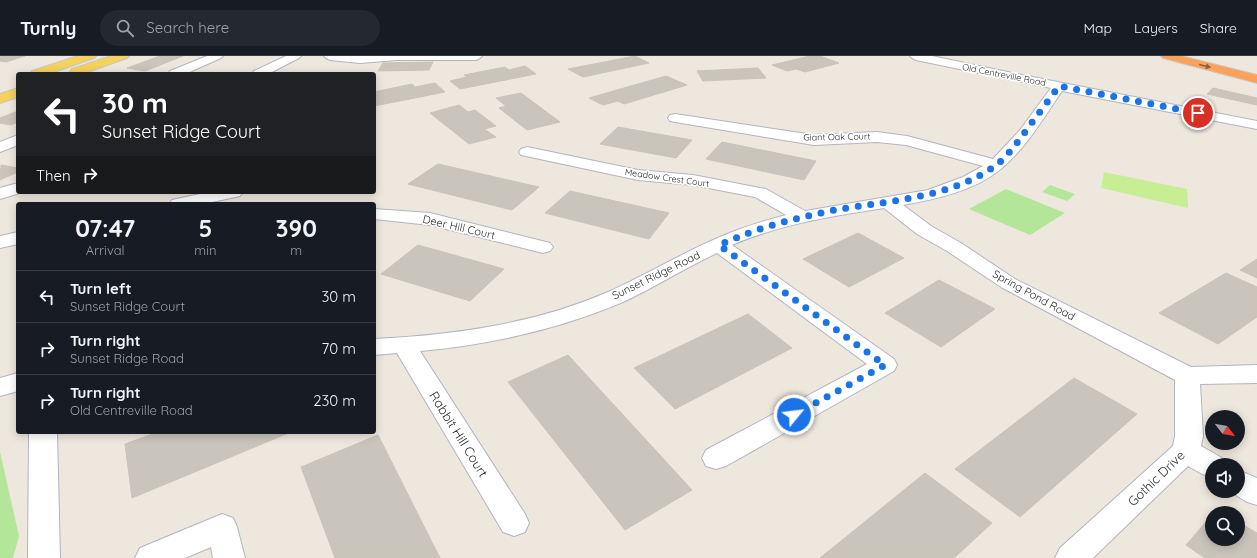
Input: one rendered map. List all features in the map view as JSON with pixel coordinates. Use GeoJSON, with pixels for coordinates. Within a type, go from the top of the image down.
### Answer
{"type":"FeatureCollection","features":[{"type":"Feature","properties":{"kind":"highway"},"geometry":{"type":"LineString","coordinates":[[1167,56],[1257,78]]}},
{"type":"Feature","properties":{"kind":"main road"},"geometry":{"type":"LineString","coordinates":[[42,72],[90,56]]}},
{"type":"Feature","properties":{"kind":"main road"},"geometry":{"type":"LineString","coordinates":[[77,72],[122,56]]}},
{"type":"Feature","properties":{"kind":"main road"},"geometry":{"type":"LineString","coordinates":[[0,86],[16,81]]}},
{"type":"Feature","properties":{"kind":"main road"},"geometry":{"type":"LineString","coordinates":[[0,99],[16,93]]}},
{"type":"Feature","properties":{"kind":"street"},"geometry":{"type":"LineString","coordinates":[[179,72],[217,56]]}},
{"type":"Feature","properties":{"kind":"street"},"geometry":{"type":"LineString","coordinates":[[262,72],[295,56]]}},
{"type":"Feature","properties":{"kind":"street"},"geometry":{"type":"LineString","coordinates":[[330,56],[360,59],[397,56],[476,56]]}},
{"type":"Feature","properties":{"kind":"street","name":"Old Centreville Road"},"geometry":{"type":"LineString","coordinates":[[916,56],[1257,125]]}},
{"type":"Feature","properties":{"kind":"street"},"geometry":{"type":"LineString","coordinates":[[345,71],[360,59]]}},
{"type":"Feature","properties":{"kind":"street","name":"Sunset Ridge Road"},"geometry":{"type":"LineString","coordinates":[[376,347],[448,341],[564,315],[612,298],[639,286],[719,245],[764,227],[804,216],[918,197],[948,189],[977,177],[996,165],[1008,154],[1059,86]]}},
{"type":"Feature","properties":{"kind":"street","name":"Giant Oak Court"},"geometry":{"type":"LineString","coordinates":[[675,118],[814,140],[877,137],[908,141],[996,165]]}},
{"type":"Feature","properties":{"kind":"street"},"geometry":{"type":"LineString","coordinates":[[0,138],[16,141]]}},
{"type":"Feature","properties":{"kind":"street"},"geometry":{"type":"LineString","coordinates":[[0,148],[16,141]]}},
{"type":"Feature","properties":{"kind":"street","name":"Meadow Crest Court"},"geometry":{"type":"LineString","coordinates":[[527,152],[638,175],[693,180],[760,193],[804,216]]}},
{"type":"Feature","properties":{"kind":"street"},"geometry":{"type":"LineString","coordinates":[[0,194],[16,189]]}},
{"type":"Feature","properties":{"kind":"street"},"geometry":{"type":"LineString","coordinates":[[187,202],[225,194]]}},
{"type":"Feature","properties":{"kind":"street","name":"Spring Pond Road"},"geometry":{"type":"LineString","coordinates":[[888,202],[924,230],[954,247],[1008,283],[1187,376]]}},
{"type":"Feature","properties":{"kind":"street","name":"Deer Hill Court"},"geometry":{"type":"LineString","coordinates":[[376,214],[430,219],[543,247]]}},
{"type":"Feature","properties":{"kind":"street"},"geometry":{"type":"LineString","coordinates":[[0,242],[16,238]]}},
{"type":"Feature","properties":{"kind":"street"},"geometry":{"type":"LineString","coordinates":[[716,458],[885,365],[719,245]]}},
{"type":"Feature","properties":{"kind":"street","name":"Rabbit Hill Court"},"geometry":{"type":"LineString","coordinates":[[404,345],[514,523]]}},
{"type":"Feature","properties":{"kind":"street"},"geometry":{"type":"LineString","coordinates":[[1187,376],[1257,374]]}},
{"type":"Feature","properties":{"kind":"street","name":"Gothic Drive"},"geometry":{"type":"LineString","coordinates":[[1071,558],[1186,451],[1189,436],[1187,376]]}},
{"type":"Feature","properties":{"kind":"street"},"geometry":{"type":"LineString","coordinates":[[0,387],[16,383]]}},
{"type":"Feature","properties":{"kind":"street"},"geometry":{"type":"LineString","coordinates":[[43,434],[44,558]]}},
{"type":"Feature","properties":{"kind":"street"},"geometry":{"type":"LineString","coordinates":[[1186,451],[1205,462]]}},
{"type":"Feature","properties":{"kind":"street"},"geometry":{"type":"LineString","coordinates":[[1245,486],[1257,493]]}},
{"type":"Feature","properties":{"kind":"street"},"geometry":{"type":"LineString","coordinates":[[151,558],[222,527],[229,558]]}},
{"type":"Feature","properties":{"kind":"green space"},"geometry":{"type":"Polygon","coordinates":[[[1104,172],[1187,189],[1188,208],[1101,188],[1104,172]]]}},
{"type":"Feature","properties":{"kind":"green space"},"geometry":{"type":"Polygon","coordinates":[[[1050,185],[1075,194],[1067,201],[1042,192],[1050,185]]]}},
{"type":"Feature","properties":{"kind":"green space"},"geometry":{"type":"Polygon","coordinates":[[[1006,189],[1065,213],[1030,235],[969,209],[1006,189]]]}},
{"type":"Feature","properties":{"kind":"green space"},"geometry":{"type":"Polygon","coordinates":[[[0,452],[19,536],[13,558],[0,558],[0,452]]]}},
{"type":"Feature","properties":{"kind":"building"},"geometry":{"type":"Polygon","coordinates":[[[2,56],[25,56],[6,62],[0,61],[0,57],[2,56]]]}},
{"type":"Feature","properties":{"kind":"building"},"geometry":{"type":"Polygon","coordinates":[[[160,56],[183,56],[145,71],[127,68],[160,56]]]}},
{"type":"Feature","properties":{"kind":"building"},"geometry":{"type":"Polygon","coordinates":[[[635,56],[649,63],[583,77],[568,69],[635,56]]]}},
{"type":"Feature","properties":{"kind":"building"},"geometry":{"type":"Polygon","coordinates":[[[810,56],[820,56],[839,63],[805,72],[796,69],[787,71],[772,65],[810,56]]]}},
{"type":"Feature","properties":{"kind":"building"},"geometry":{"type":"Polygon","coordinates":[[[433,62],[429,70],[378,71],[383,63],[433,62]]]}},
{"type":"Feature","properties":{"kind":"building"},"geometry":{"type":"Polygon","coordinates":[[[525,66],[536,74],[460,89],[450,81],[467,77],[464,75],[505,67],[509,70],[525,66]]]}},
{"type":"Feature","properties":{"kind":"building"},"geometry":{"type":"Polygon","coordinates":[[[758,68],[766,78],[703,81],[697,71],[758,68]]]}},
{"type":"Feature","properties":{"kind":"building"},"geometry":{"type":"Polygon","coordinates":[[[666,76],[687,85],[624,104],[618,101],[603,105],[589,98],[666,76]]]}},
{"type":"Feature","properties":{"kind":"building"},"geometry":{"type":"Polygon","coordinates":[[[435,83],[445,92],[376,106],[376,92],[412,84],[415,87],[435,83]]]}},
{"type":"Feature","properties":{"kind":"building"},"geometry":{"type":"Polygon","coordinates":[[[1213,88],[1257,98],[1257,105],[1207,94],[1213,88]]]}},
{"type":"Feature","properties":{"kind":"building"},"geometry":{"type":"Polygon","coordinates":[[[521,93],[560,122],[527,130],[499,108],[506,106],[496,98],[521,93]]]}},
{"type":"Feature","properties":{"kind":"building"},"geometry":{"type":"Polygon","coordinates":[[[459,105],[468,112],[475,110],[496,126],[484,129],[496,137],[469,144],[430,113],[459,105]]]}},
{"type":"Feature","properties":{"kind":"building"},"geometry":{"type":"Polygon","coordinates":[[[16,112],[16,123],[11,125],[0,123],[0,118],[16,112]]]}},
{"type":"Feature","properties":{"kind":"building"},"geometry":{"type":"Polygon","coordinates":[[[618,127],[692,140],[676,158],[600,144],[618,127]]]}},
{"type":"Feature","properties":{"kind":"building"},"geometry":{"type":"Polygon","coordinates":[[[722,142],[816,161],[804,180],[706,159],[722,142]]]}},
{"type":"Feature","properties":{"kind":"building"},"geometry":{"type":"Polygon","coordinates":[[[438,164],[539,187],[512,210],[408,184],[438,164]]]}},
{"type":"Feature","properties":{"kind":"building"},"geometry":{"type":"Polygon","coordinates":[[[1,165],[16,168],[16,173],[0,180],[1,165]]]}},
{"type":"Feature","properties":{"kind":"building"},"geometry":{"type":"Polygon","coordinates":[[[570,191],[669,213],[649,239],[545,213],[570,191]]]}},
{"type":"Feature","properties":{"kind":"building"},"geometry":{"type":"Polygon","coordinates":[[[858,233],[904,258],[849,287],[803,259],[858,233]]]}},
{"type":"Feature","properties":{"kind":"building"},"geometry":{"type":"Polygon","coordinates":[[[418,245],[504,269],[470,301],[381,274],[418,245]]]}},
{"type":"Feature","properties":{"kind":"building"},"geometry":{"type":"Polygon","coordinates":[[[1257,259],[1257,278],[1240,270],[1257,259]]]}},
{"type":"Feature","properties":{"kind":"building"},"geometry":{"type":"Polygon","coordinates":[[[1226,273],[1257,287],[1257,317],[1218,344],[1159,313],[1226,273]]]}},
{"type":"Feature","properties":{"kind":"building"},"geometry":{"type":"Polygon","coordinates":[[[939,280],[995,309],[941,347],[885,313],[939,280]]]}},
{"type":"Feature","properties":{"kind":"building"},"geometry":{"type":"Polygon","coordinates":[[[748,314],[792,348],[675,409],[634,368],[748,314]]]}},
{"type":"Feature","properties":{"kind":"building"},"geometry":{"type":"Polygon","coordinates":[[[568,355],[692,490],[625,530],[508,382],[568,355]]]}},
{"type":"Feature","properties":{"kind":"building"},"geometry":{"type":"Polygon","coordinates":[[[1074,378],[1137,414],[1020,517],[955,469],[1074,378]]]}},
{"type":"Feature","properties":{"kind":"building"},"geometry":{"type":"Polygon","coordinates":[[[152,434],[286,434],[132,498],[125,444],[152,434]]]}},
{"type":"Feature","properties":{"kind":"building"},"geometry":{"type":"Polygon","coordinates":[[[378,435],[440,558],[335,558],[301,467],[378,435]]]}},
{"type":"Feature","properties":{"kind":"building"},"geometry":{"type":"Polygon","coordinates":[[[925,473],[992,523],[954,558],[820,558],[925,473]]]}},
{"type":"Feature","properties":{"kind":"building"},"geometry":{"type":"Polygon","coordinates":[[[1205,523],[1205,546],[1245,546],[1245,526],[1257,533],[1257,558],[1205,558],[1186,545],[1205,523]]]}},
{"type":"Feature","properties":{"kind":"route"},"geometry":{"type":"LineString","coordinates":[[794,415],[885,365],[719,245],[764,227],[804,216],[918,197],[948,189],[977,177],[996,165],[1008,154],[1059,86],[1198,113]]}}]}
